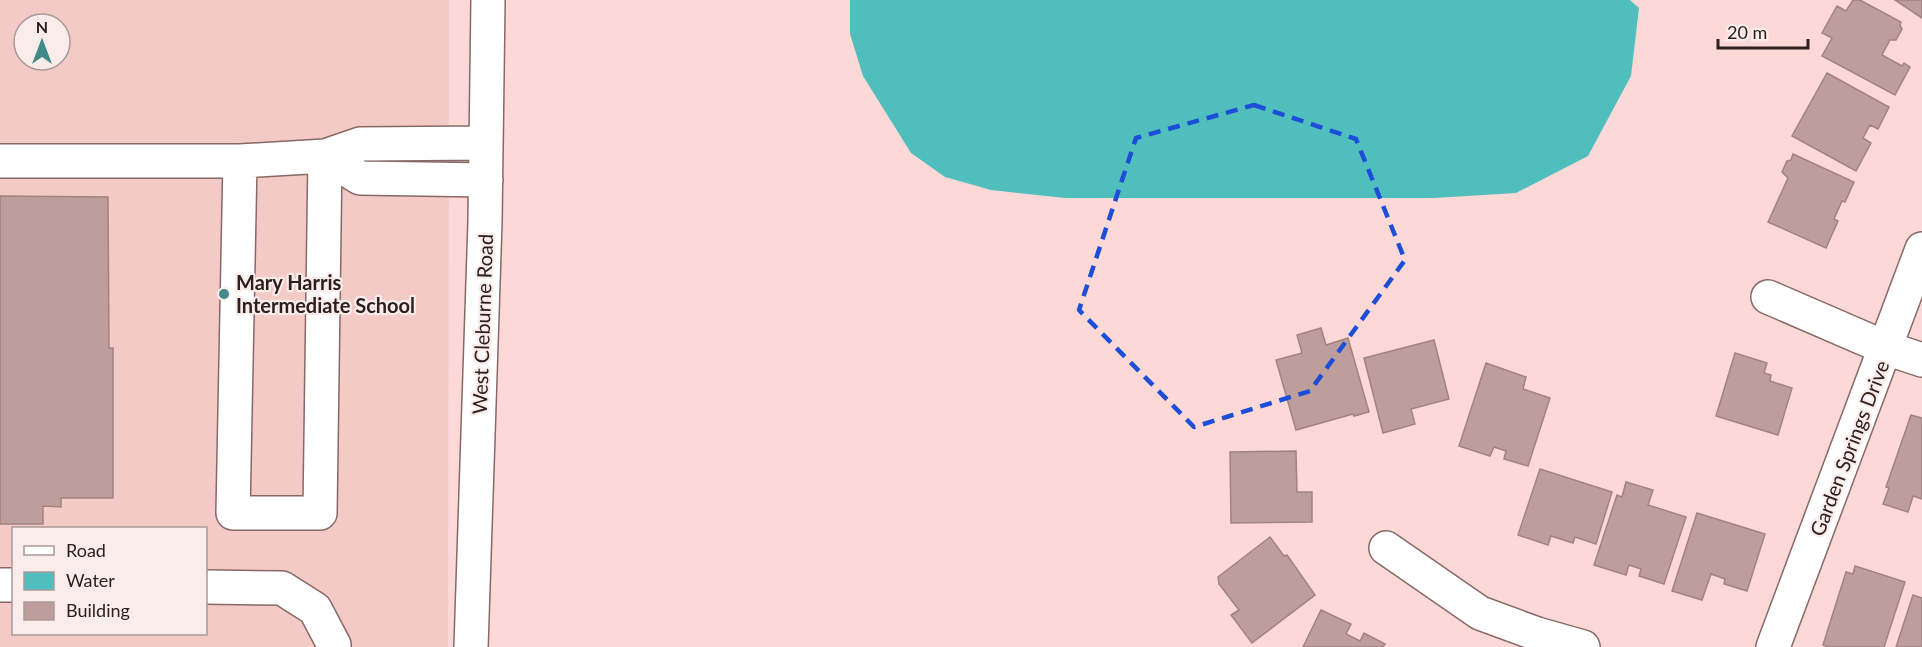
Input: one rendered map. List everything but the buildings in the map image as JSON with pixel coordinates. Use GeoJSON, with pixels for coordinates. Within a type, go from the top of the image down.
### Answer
{"type":"FeatureCollection","features":[{"type":"Feature","properties":{"kind":"street","name":"West Cleburne Road"},"geometry":{"type":"LineString","coordinates":[[471,647],[486,180],[488,0]]}},
{"type":"Feature","properties":{"kind":"street"},"geometry":{"type":"LineString","coordinates":[[0,161],[240,161],[325,156],[360,144],[486,143]]}},
{"type":"Feature","properties":{"kind":"street"},"geometry":{"type":"LineString","coordinates":[[240,161],[233,513],[320,513],[325,156]]}},
{"type":"Feature","properties":{"kind":"street"},"geometry":{"type":"LineString","coordinates":[[325,156],[360,178],[486,180]]}},
{"type":"Feature","properties":{"kind":"street","name":"Garden Springs Drive"},"geometry":{"type":"LineString","coordinates":[[1773,647],[1922,249]]}},
{"type":"Feature","properties":{"kind":"street"},"geometry":{"type":"LineString","coordinates":[[1768,297],[1886,348],[1922,360]]}},
{"type":"Feature","properties":{"kind":"street"},"geometry":{"type":"LineString","coordinates":[[1386,548],[1480,613],[1537,634],[1583,647]]}},
{"type":"Feature","properties":{"kind":"street"},"geometry":{"type":"LineString","coordinates":[[207,587],[282,588],[315,609],[333,647]]}},
{"type":"Feature","properties":{"kind":"highlighted area"},"geometry":{"type":"Polygon","coordinates":[[[1254,105],[1356,139],[1405,260],[1310,391],[1194,427],[1079,310],[1136,138],[1254,105]]]}},
{"type":"Feature","properties":{"kind":"shaded area","name":"Mary Harris Intermediate School"},"geometry":{"type":"Polygon","coordinates":[[[0,0],[449,0],[448,647],[0,647],[0,0]]]}},
{"type":"Feature","properties":{"kind":"water"},"geometry":{"type":"Polygon","coordinates":[[[850,0],[1630,0],[1639,8],[1631,76],[1588,156],[1516,193],[1434,198],[1065,198],[991,190],[945,177],[911,153],[863,76],[850,34],[850,0]]]}},
{"type":"Feature","properties":{"kind":"place","name":"Mary Harris Intermediate School"},"geometry":{"type":"Point","coordinates":[224,294]}}]}
